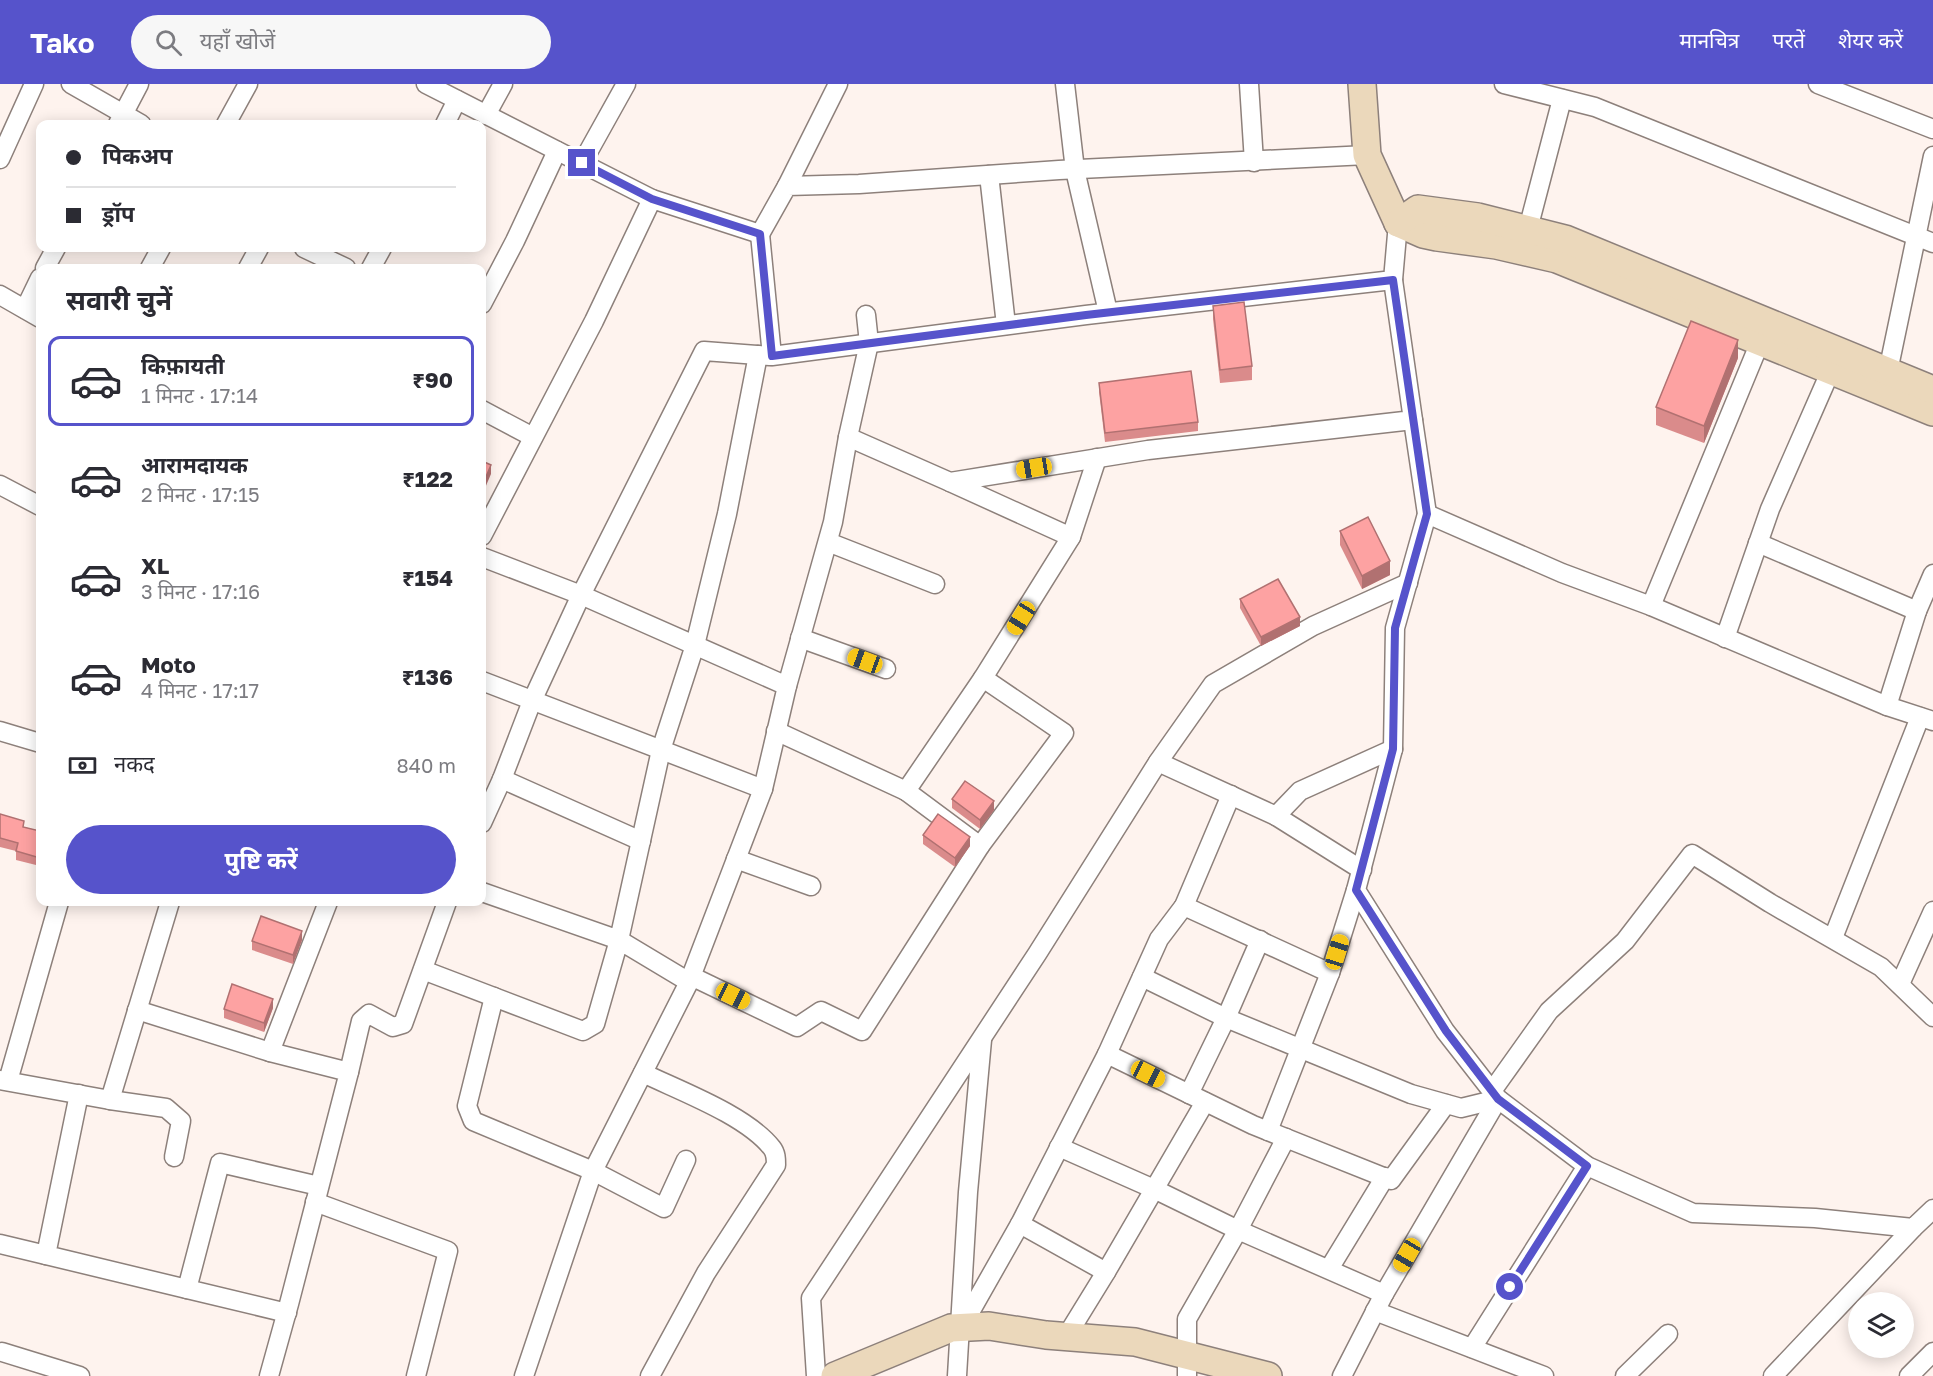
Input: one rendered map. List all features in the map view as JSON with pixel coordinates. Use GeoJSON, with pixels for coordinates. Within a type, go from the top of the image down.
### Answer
{"type":"FeatureCollection","features":[{"type":"Feature","properties":{"kind":"street"},"geometry":{"type":"LineString","coordinates":[[0,159],[34,84]]}},
{"type":"Feature","properties":{"kind":"street"},"geometry":{"type":"LineString","coordinates":[[71,84],[120,119],[139,84]]}},
{"type":"Feature","properties":{"kind":"street"},"geometry":{"type":"LineString","coordinates":[[228,120],[248,84]]}},
{"type":"Feature","properties":{"kind":"street"},"geometry":{"type":"LineString","coordinates":[[426,84],[652,199],[760,234]]}},
{"type":"Feature","properties":{"kind":"street"},"geometry":{"type":"LineString","coordinates":[[486,115],[502,84]]}},
{"type":"Feature","properties":{"kind":"street"},"geometry":{"type":"LineString","coordinates":[[582,163],[626,84]]}},
{"type":"Feature","properties":{"kind":"street"},"geometry":{"type":"LineString","coordinates":[[423,970],[583,1030],[595,1024],[619,940],[661,750],[695,645],[765,355],[760,234],[787,186],[838,84]]}},
{"type":"Feature","properties":{"kind":"street"},"geometry":{"type":"LineString","coordinates":[[1065,84],[1075,170],[1108,312]]}},
{"type":"Feature","properties":{"kind":"street"},"geometry":{"type":"LineString","coordinates":[[1249,84],[1254,162]]}},
{"type":"Feature","properties":{"kind":"street"},"geometry":{"type":"LineString","coordinates":[[1268,1131],[1330,973],[1362,870],[1393,749],[1395,628],[1427,514],[1393,280],[1398,223],[1370,162],[1362,84]]}},
{"type":"Feature","properties":{"kind":"street"},"geometry":{"type":"LineString","coordinates":[[1370,162],[1376,142],[1373,84]]}},
{"type":"Feature","properties":{"kind":"street"},"geometry":{"type":"LineString","coordinates":[[1504,84],[1595,107],[1925,239]]}},
{"type":"Feature","properties":{"kind":"street"},"geometry":{"type":"LineString","coordinates":[[1818,84],[1933,129]]}},
{"type":"Feature","properties":{"kind":"street"},"geometry":{"type":"LineString","coordinates":[[1528,230],[1562,99]]}},
{"type":"Feature","properties":{"kind":"street"},"geometry":{"type":"LineString","coordinates":[[447,120],[457,100]]}},
{"type":"Feature","properties":{"kind":"street"},"geometry":{"type":"LineString","coordinates":[[486,296],[557,151]]}},
{"type":"Feature","properties":{"kind":"street"},"geometry":{"type":"LineString","coordinates":[[1886,382],[1925,239],[1933,156]]}},
{"type":"Feature","properties":{"kind":"street"},"geometry":{"type":"LineString","coordinates":[[787,186],[1254,162],[1370,162]]}},
{"type":"Feature","properties":{"kind":"street"},"geometry":{"type":"LineString","coordinates":[[989,175],[1006,325]]}},
{"type":"Feature","properties":{"kind":"street"},"geometry":{"type":"LineString","coordinates":[[486,528],[594,321],[652,199]]}},
{"type":"Feature","properties":{"kind":"street"},"geometry":{"type":"LineString","coordinates":[[1398,223],[1418,209],[1478,217],[1564,239],[1886,382],[1933,412]]}},
{"type":"Feature","properties":{"kind":"street"},"geometry":{"type":"LineString","coordinates":[[1398,223],[1423,234],[1496,245],[1557,259],[1831,370],[1933,390]]}},
{"type":"Feature","properties":{"kind":"street"},"geometry":{"type":"LineString","coordinates":[[312,252],[338,264]]}},
{"type":"Feature","properties":{"kind":"street"},"geometry":{"type":"LineString","coordinates":[[486,814],[532,701],[581,595],[704,351],[765,355],[1108,312],[1393,280]]}},
{"type":"Feature","properties":{"kind":"street"},"geometry":{"type":"LineString","coordinates":[[0,295],[33,313],[36,298]]}},
{"type":"Feature","properties":{"kind":"street"},"geometry":{"type":"LineString","coordinates":[[524,1376],[593,1171],[690,979],[763,789],[787,686],[833,522],[848,437],[869,343],[866,315]]}},
{"type":"Feature","properties":{"kind":"street"},"geometry":{"type":"LineString","coordinates":[[1651,606],[1760,342]]}},
{"type":"Feature","properties":{"kind":"street"},"geometry":{"type":"LineString","coordinates":[[1725,638],[1770,509],[1831,370]]}},
{"type":"Feature","properties":{"kind":"street"},"geometry":{"type":"LineString","coordinates":[[486,412],[533,437]]}},
{"type":"Feature","properties":{"kind":"street"},"geometry":{"type":"LineString","coordinates":[[950,482],[1148,450],[1413,420]]}},
{"type":"Feature","properties":{"kind":"street"},"geometry":{"type":"LineString","coordinates":[[848,437],[1071,537]]}},
{"type":"Feature","properties":{"kind":"street"},"geometry":{"type":"LineString","coordinates":[[906,791],[983,678],[1071,537],[1097,458]]}},
{"type":"Feature","properties":{"kind":"street"},"geometry":{"type":"LineString","coordinates":[[0,485],[36,497]]}},
{"type":"Feature","properties":{"kind":"street"},"geometry":{"type":"LineString","coordinates":[[1427,514],[1562,573],[1651,606],[1887,706],[1927,719],[1833,938]]}},
{"type":"Feature","properties":{"kind":"street"},"geometry":{"type":"LineString","coordinates":[[828,542],[935,584]]}},
{"type":"Feature","properties":{"kind":"street"},"geometry":{"type":"LineString","coordinates":[[1758,543],[1917,611]]}},
{"type":"Feature","properties":{"kind":"street"},"geometry":{"type":"LineString","coordinates":[[486,559],[581,595],[787,686]]}},
{"type":"Feature","properties":{"kind":"street"},"geometry":{"type":"LineString","coordinates":[[1887,706],[1917,611],[1933,574]]}},
{"type":"Feature","properties":{"kind":"street"},"geometry":{"type":"LineString","coordinates":[[816,1376],[811,1298],[1037,954],[1158,762],[1213,684],[1313,626],[1408,583]]}},
{"type":"Feature","properties":{"kind":"street"},"geometry":{"type":"LineString","coordinates":[[800,638],[886,669]]}},
{"type":"Feature","properties":{"kind":"street"},"geometry":{"type":"LineString","coordinates":[[486,893],[619,940],[690,979],[797,1027],[821,1011],[862,1031],[980,846],[1064,733],[983,678]]}},
{"type":"Feature","properties":{"kind":"street"},"geometry":{"type":"LineString","coordinates":[[486,683],[763,789]]}},
{"type":"Feature","properties":{"kind":"street"},"geometry":{"type":"LineString","coordinates":[[0,731],[36,737]]}},
{"type":"Feature","properties":{"kind":"street"},"geometry":{"type":"LineString","coordinates":[[776,731],[906,791],[980,846]]}},
{"type":"Feature","properties":{"kind":"street"},"geometry":{"type":"LineString","coordinates":[[1276,816],[1300,791],[1393,749]]}},
{"type":"Feature","properties":{"kind":"street"},"geometry":{"type":"LineString","coordinates":[[1158,762],[1276,816],[1362,870]]}},
{"type":"Feature","properties":{"kind":"street"},"geometry":{"type":"LineString","coordinates":[[502,779],[641,841]]}},
{"type":"Feature","properties":{"kind":"street"},"geometry":{"type":"LineString","coordinates":[[960,1328],[1020,1224],[1107,1054],[1159,939],[1184,906],[1231,795]]}},
{"type":"Feature","properties":{"kind":"street"},"geometry":{"type":"LineString","coordinates":[[1342,1376],[1384,1294],[1495,1095],[1550,1011],[1625,941],[1692,854],[1770,903],[1881,967],[1933,1017]]}},
{"type":"Feature","properties":{"kind":"street"},"geometry":{"type":"LineString","coordinates":[[736,859],[811,886]]}},
{"type":"Feature","properties":{"kind":"street"},"geometry":{"type":"LineString","coordinates":[[1356,890],[1446,1031],[1495,1095],[1587,1166],[1693,1213],[1815,1218],[1913,1228]]}},
{"type":"Feature","properties":{"kind":"street"},"geometry":{"type":"LineString","coordinates":[[58,906],[4,1081],[166,1108],[181,1121],[174,1157]]}},
{"type":"Feature","properties":{"kind":"street"},"geometry":{"type":"LineString","coordinates":[[110,1100],[169,906]]}},
{"type":"Feature","properties":{"kind":"street"},"geometry":{"type":"LineString","coordinates":[[270,1052],[326,906]]}},
{"type":"Feature","properties":{"kind":"street"},"geometry":{"type":"LineString","coordinates":[[269,1376],[361,1021],[369,1014],[393,1027],[403,1024],[446,906]]}},
{"type":"Feature","properties":{"kind":"street"},"geometry":{"type":"LineString","coordinates":[[1184,906],[1330,973]]}},
{"type":"Feature","properties":{"kind":"street"},"geometry":{"type":"LineString","coordinates":[[1900,984],[1933,911]]}},
{"type":"Feature","properties":{"kind":"street"},"geometry":{"type":"LineString","coordinates":[[1066,1337],[1154,1189],[1197,1098],[1226,1018],[1260,940]]}},
{"type":"Feature","properties":{"kind":"street"},"geometry":{"type":"LineString","coordinates":[[1142,977],[1226,1018],[1411,1094],[1461,1108],[1495,1095]]}},
{"type":"Feature","properties":{"kind":"street"},"geometry":{"type":"LineString","coordinates":[[494,997],[467,1106],[473,1121],[593,1171],[664,1208],[686,1160]]}},
{"type":"Feature","properties":{"kind":"street"},"geometry":{"type":"LineString","coordinates":[[137,1010],[270,1052],[349,1072]]}},
{"type":"Feature","properties":{"kind":"street"},"geometry":{"type":"LineString","coordinates":[[957,1376],[968,1192],[982,1038]]}},
{"type":"Feature","properties":{"kind":"street"},"geometry":{"type":"LineString","coordinates":[[1107,1054],[1268,1131],[1391,1180],[1446,1104]]}},
{"type":"Feature","properties":{"kind":"street"},"geometry":{"type":"LineString","coordinates":[[643,1073],[739,1119],[772,1148],[776,1157],[776,1165],[706,1273],[650,1376]]}},
{"type":"Feature","properties":{"kind":"street"},"geometry":{"type":"LineString","coordinates":[[46,1255],[79,1094]]}},
{"type":"Feature","properties":{"kind":"street"},"geometry":{"type":"LineString","coordinates":[[1187,1366],[1187,1319],[1238,1230],[1286,1138]]}},
{"type":"Feature","properties":{"kind":"street"},"geometry":{"type":"LineString","coordinates":[[1059,1147],[1154,1189],[1238,1230],[1384,1294]]}},
{"type":"Feature","properties":{"kind":"street"},"geometry":{"type":"LineString","coordinates":[[187,1289],[220,1163],[317,1194],[448,1251],[417,1376]]}},
{"type":"Feature","properties":{"kind":"street"},"geometry":{"type":"LineString","coordinates":[[1472,1348],[1587,1166]]}},
{"type":"Feature","properties":{"kind":"street"},"geometry":{"type":"LineString","coordinates":[[1329,1269],[1385,1177]]}},
{"type":"Feature","properties":{"kind":"street"},"geometry":{"type":"LineString","coordinates":[[1773,1376],[1933,1209]]}},
{"type":"Feature","properties":{"kind":"street"},"geometry":{"type":"LineString","coordinates":[[1020,1224],[1106,1272]]}},
{"type":"Feature","properties":{"kind":"street"},"geometry":{"type":"LineString","coordinates":[[0,1244],[286,1313]]}},
{"type":"Feature","properties":{"kind":"street"},"geometry":{"type":"LineString","coordinates":[[1375,1311],[1544,1376]]}},
{"type":"Feature","properties":{"kind":"street"},"geometry":{"type":"LineString","coordinates":[[835,1376],[951,1328],[989,1326],[1066,1337],[1135,1342],[1187,1366],[1268,1376]]}},
{"type":"Feature","properties":{"kind":"street"},"geometry":{"type":"LineString","coordinates":[[1625,1376],[1668,1334]]}},
{"type":"Feature","properties":{"kind":"street"},"geometry":{"type":"LineString","coordinates":[[2,1352],[80,1376]]}},
{"type":"Feature","properties":{"kind":"street"},"geometry":{"type":"LineString","coordinates":[[1909,1376],[1933,1352]]}},
{"type":"Feature","properties":{"kind":"building"},"geometry":{"type":"Polygon","coordinates":[[[1244,302],[1252,366],[1220,370],[1213,306],[1244,302]]]}},
{"type":"Feature","properties":{"kind":"building"},"geometry":{"type":"Polygon","coordinates":[[[1691,321],[1738,340],[1704,426],[1656,407],[1691,321]]]}},
{"type":"Feature","properties":{"kind":"building"},"geometry":{"type":"Polygon","coordinates":[[[1191,371],[1198,422],[1105,433],[1099,383],[1191,371]]]}},
{"type":"Feature","properties":{"kind":"building"},"geometry":{"type":"Polygon","coordinates":[[[486,463],[491,465],[486,477],[486,463]]]}},
{"type":"Feature","properties":{"kind":"building"},"geometry":{"type":"Polygon","coordinates":[[[1368,517],[1390,561],[1362,576],[1340,531],[1368,517]]]}},
{"type":"Feature","properties":{"kind":"building"},"geometry":{"type":"Polygon","coordinates":[[[1278,579],[1300,617],[1261,637],[1240,599],[1278,579]]]}},
{"type":"Feature","properties":{"kind":"building"},"geometry":{"type":"Polygon","coordinates":[[[965,781],[994,801],[980,820],[952,799],[965,781]]]}},
{"type":"Feature","properties":{"kind":"building"},"geometry":{"type":"Polygon","coordinates":[[[0,814],[24,821],[23,827],[36,830],[36,857],[16,851],[18,843],[0,838],[0,814]]]}},
{"type":"Feature","properties":{"kind":"building"},"geometry":{"type":"Polygon","coordinates":[[[938,814],[970,837],[955,858],[923,835],[938,814]]]}},
{"type":"Feature","properties":{"kind":"building"},"geometry":{"type":"Polygon","coordinates":[[[261,916],[302,931],[293,955],[252,941],[261,916]]]}},
{"type":"Feature","properties":{"kind":"building"},"geometry":{"type":"Polygon","coordinates":[[[232,984],[273,999],[264,1023],[224,1009],[232,984]]]}},
{"type":"Feature","properties":{"kind":"route"},"geometry":{"type":"LineString","coordinates":[[582,163],[652,199],[760,234],[772,356],[1086,315],[1393,280],[1427,514],[1395,628],[1393,749],[1356,890],[1446,1031],[1498,1099],[1587,1166],[1510,1287]]}}]}
